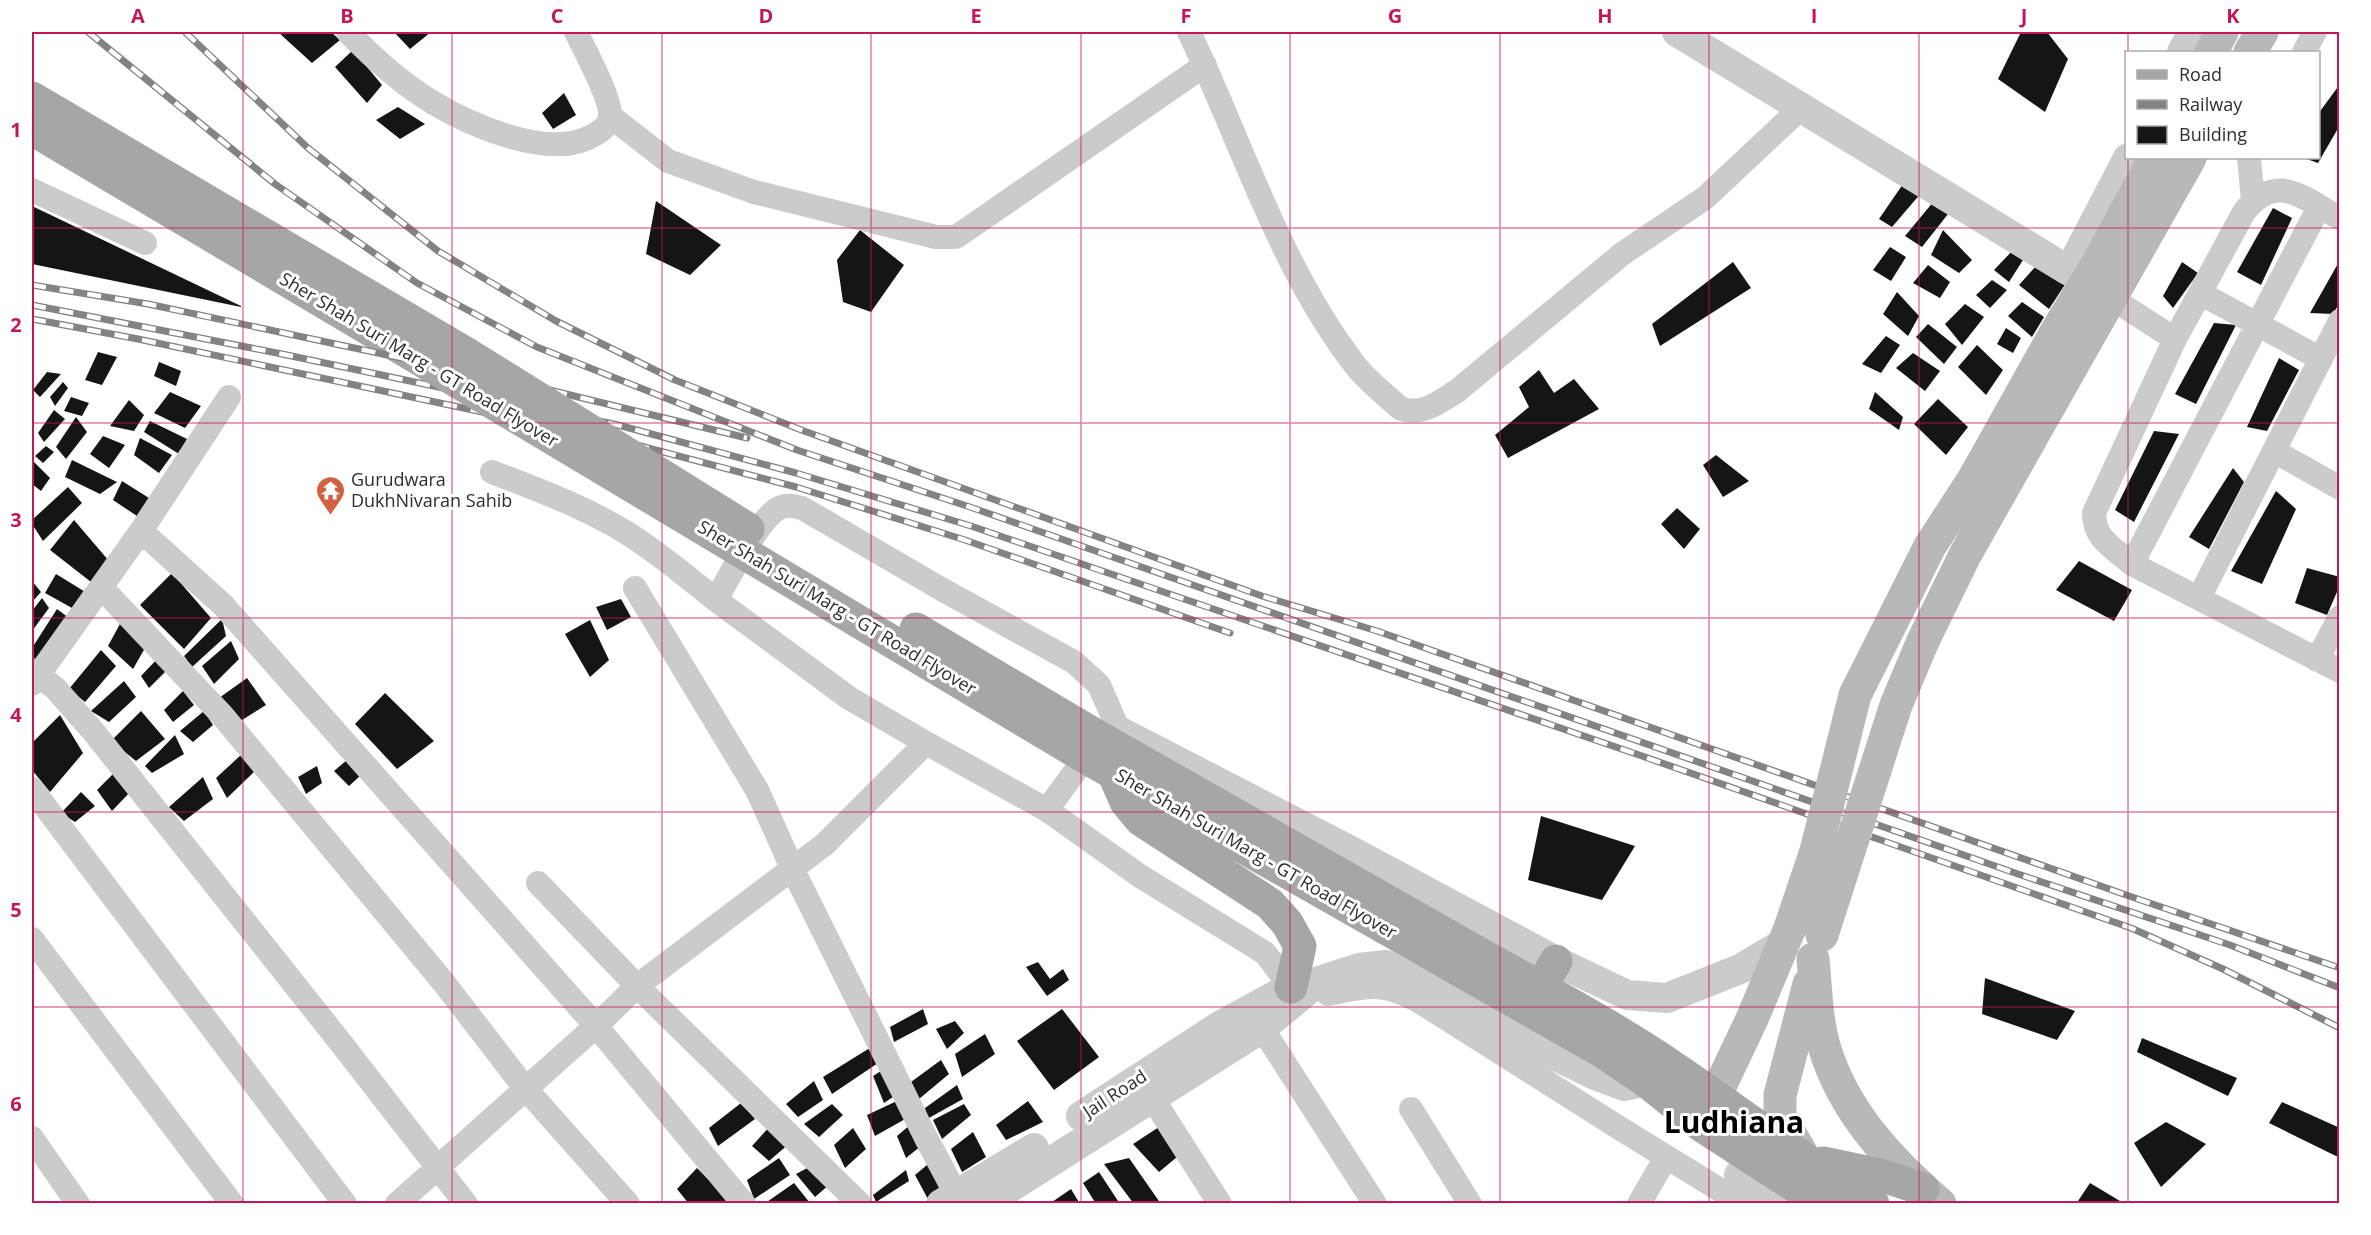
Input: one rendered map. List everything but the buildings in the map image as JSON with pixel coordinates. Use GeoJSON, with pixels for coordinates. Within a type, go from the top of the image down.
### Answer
{"type":"FeatureCollection","features":[{"type":"Feature","properties":{"kind":"main road"},"geometry":{"type":"LineString","coordinates":[[2212,51],[2222,32]]}},
{"type":"Feature","properties":{"kind":"main road"},"geometry":{"type":"LineString","coordinates":[[2251,51],[2262,32]]}},
{"type":"Feature","properties":{"kind":"main road","name":"Sher Shah Suri Marg - GT Road Flyover"},"geometry":{"type":"LineString","coordinates":[[32,98],[467,354],[754,533],[1084,729],[1549,974],[1676,1069],[1708,1112]]}},
{"type":"Feature","properties":{"kind":"main road","name":"Sher Shah Suri Marg - GT Road Flyover"},"geometry":{"type":"LineString","coordinates":[[32,129],[1113,772],[1578,1036],[1646,1081],[1708,1112]]}},
{"type":"Feature","properties":{"kind":"main road"},"geometry":{"type":"LineString","coordinates":[[1741,1189],[1722,1165],[1704,1135],[1708,1112],[1752,1019],[1784,943],[1816,851],[1855,695],[1930,546],[1989,453],[2056,332],[2099,261],[2153,159]]}},
{"type":"Feature","properties":{"kind":"main road"},"geometry":{"type":"LineString","coordinates":[[1932,1196],[1880,1175],[1804,1158],[1780,1116],[1780,1095],[1814,962],[1896,705],[1940,605],[1965,555],[2189,159]]}},
{"type":"Feature","properties":{"kind":"main road"},"geometry":{"type":"LineString","coordinates":[[1113,772],[1126,802],[1141,820],[1270,904],[1287,922],[1300,946],[1302,976]]}},
{"type":"Feature","properties":{"kind":"main road"},"geometry":{"type":"LineString","coordinates":[[1751,1122],[1814,962]]}},
{"type":"Feature","properties":{"kind":"main road"},"geometry":{"type":"LineString","coordinates":[[1814,962],[1815,992],[1824,1046],[1840,1089],[1862,1123],[1887,1153],[1932,1196]]}},
{"type":"Feature","properties":{"kind":"main road"},"geometry":{"type":"LineString","coordinates":[[1708,1112],[1751,1122],[1873,1203]]}},
{"type":"Feature","properties":{"kind":"main road"},"geometry":{"type":"LineString","coordinates":[[1708,1112],[1823,1203]]}},
{"type":"Feature","properties":{"kind":"street"},"geometry":{"type":"LineString","coordinates":[[348,32],[389,72],[432,102],[494,131],[541,144],[570,142],[598,133],[606,126],[610,116]]}},
{"type":"Feature","properties":{"kind":"street"},"geometry":{"type":"LineString","coordinates":[[576,32],[602,89],[610,116],[668,161],[754,192],[936,237],[956,237],[1205,65]]}},
{"type":"Feature","properties":{"kind":"street"},"geometry":{"type":"LineString","coordinates":[[1189,32],[1309,297],[1356,366],[1401,409],[1410,412],[1420,412],[1457,391],[1622,254],[1705,198],[1802,107]]}},
{"type":"Feature","properties":{"kind":"street"},"geometry":{"type":"LineString","coordinates":[[1677,32],[2069,271],[2175,339]]}},
{"type":"Feature","properties":{"kind":"street"},"geometry":{"type":"LineString","coordinates":[[2183,51],[2193,32]]}},
{"type":"Feature","properties":{"kind":"street"},"geometry":{"type":"LineString","coordinates":[[2305,51],[2316,32]]}},
{"type":"Feature","properties":{"kind":"street"},"geometry":{"type":"LineString","coordinates":[[2069,271],[2127,159]]}},
{"type":"Feature","properties":{"kind":"street"},"geometry":{"type":"LineString","coordinates":[[2249,159],[2253,201]]}},
{"type":"Feature","properties":{"kind":"street"},"geometry":{"type":"LineString","coordinates":[[32,190],[145,243]]}},
{"type":"Feature","properties":{"kind":"street"},"geometry":{"type":"LineString","coordinates":[[2132,564],[2258,324],[2329,213],[2296,194],[2282,190],[2266,192],[2253,201],[2244,212],[2175,339],[2094,513],[2094,527],[2104,542],[2132,564],[2340,672]]}},
{"type":"Feature","properties":{"kind":"street"},"geometry":{"type":"LineString","coordinates":[[2200,293],[2320,359]]}},
{"type":"Feature","properties":{"kind":"street"},"geometry":{"type":"LineString","coordinates":[[2199,598],[2340,321]]}},
{"type":"Feature","properties":{"kind":"street"},"geometry":{"type":"LineString","coordinates":[[229,397],[141,531],[34,677],[55,688],[101,740],[338,1038],[465,1203]]}},
{"type":"Feature","properties":{"kind":"street"},"geometry":{"type":"LineString","coordinates":[[2274,451],[2340,488]]}},
{"type":"Feature","properties":{"kind":"street"},"geometry":{"type":"LineString","coordinates":[[492,472],[570,503],[627,533],[672,564],[716,600],[849,698],[1047,810],[1140,876],[1328,994],[1380,986],[1400,991],[1417,999],[1666,1157],[1741,1189],[1783,1203]]}},
{"type":"Feature","properties":{"kind":"street"},"geometry":{"type":"LineString","coordinates":[[716,600],[771,512],[782,506],[802,508],[943,590],[1074,662],[1099,685],[1111,733],[1353,852],[1549,974],[1627,995],[1667,998],[1740,969],[1784,943]]}},
{"type":"Feature","properties":{"kind":"street"},"geometry":{"type":"LineString","coordinates":[[141,531],[224,605],[596,1026],[744,1203]]}},
{"type":"Feature","properties":{"kind":"street"},"geometry":{"type":"LineString","coordinates":[[100,587],[222,715],[444,983],[525,1088],[628,1203]]}},
{"type":"Feature","properties":{"kind":"street"},"geometry":{"type":"LineString","coordinates":[[635,588],[757,790],[793,870],[926,1138],[961,1200]]}},
{"type":"Feature","properties":{"kind":"street"},"geometry":{"type":"LineString","coordinates":[[2317,660],[2340,617]]}},
{"type":"Feature","properties":{"kind":"street"},"geometry":{"type":"LineString","coordinates":[[1047,810],[1111,733]]}},
{"type":"Feature","properties":{"kind":"street"},"geometry":{"type":"LineString","coordinates":[[396,1203],[596,1026],[637,986],[825,844],[926,743]]}},
{"type":"Feature","properties":{"kind":"street"},"geometry":{"type":"LineString","coordinates":[[32,789],[345,1203]]}},
{"type":"Feature","properties":{"kind":"street"},"geometry":{"type":"LineString","coordinates":[[538,883],[637,986],[860,1203]]}},
{"type":"Feature","properties":{"kind":"street"},"geometry":{"type":"LineString","coordinates":[[32,939],[232,1203]]}},
{"type":"Feature","properties":{"kind":"street"},"geometry":{"type":"LineString","coordinates":[[1302,976],[1386,965],[1568,1063],[1624,1086],[1646,1081]]}},
{"type":"Feature","properties":{"kind":"street","name":"Jail Road"},"geometry":{"type":"LineString","coordinates":[[961,1200],[1151,1096],[1262,1028],[1302,976]]}},
{"type":"Feature","properties":{"kind":"street","name":"Jail Road"},"geometry":{"type":"LineString","coordinates":[[961,1200],[1028,1152],[1218,1027],[1302,976]]}},
{"type":"Feature","properties":{"kind":"street"},"geometry":{"type":"LineString","coordinates":[[1262,1028],[1375,1203]]}},
{"type":"Feature","properties":{"kind":"street"},"geometry":{"type":"LineString","coordinates":[[1151,1096],[1220,1203]]}},
{"type":"Feature","properties":{"kind":"street"},"geometry":{"type":"LineString","coordinates":[[1411,1110],[1470,1203]]}},
{"type":"Feature","properties":{"kind":"street"},"geometry":{"type":"LineString","coordinates":[[32,1138],[78,1203]]}},
{"type":"Feature","properties":{"kind":"street"},"geometry":{"type":"LineString","coordinates":[[1639,1203],[1666,1157]]}},
{"type":"Feature","properties":{"kind":"railway"},"geometry":{"type":"LineString","coordinates":[[88,32],[275,184],[417,283],[537,347],[797,450],[970,507],[2018,874],[2230,945],[2340,988]]}},
{"type":"Feature","properties":{"kind":"railway"},"geometry":{"type":"LineString","coordinates":[[185,32],[308,148],[438,251],[556,321],[675,380],[804,431],[1262,596],[1377,631],[2340,968]]}},
{"type":"Feature","properties":{"kind":"railway"},"geometry":{"type":"LineString","coordinates":[[32,285],[148,304],[533,386],[747,438]]}},
{"type":"Feature","properties":{"kind":"railway"},"geometry":{"type":"LineString","coordinates":[[32,305],[282,354],[618,425],[796,473],[971,526],[1642,756],[2131,928],[2223,969],[2340,1028]]}},
{"type":"Feature","properties":{"kind":"railway"},"geometry":{"type":"LineString","coordinates":[[32,319],[138,339],[633,444],[796,487],[965,540],[1230,633]]}},
{"type":"Feature","properties":{"kind":"place","name":"Gurudwara DukhNivaran Sahib"},"geometry":{"type":"Point","coordinates":[330,516]}},
{"type":"Feature","properties":{"kind":"district","name":"Ludhiana"},"geometry":{"type":"Point","coordinates":[1734,1123]}}]}
